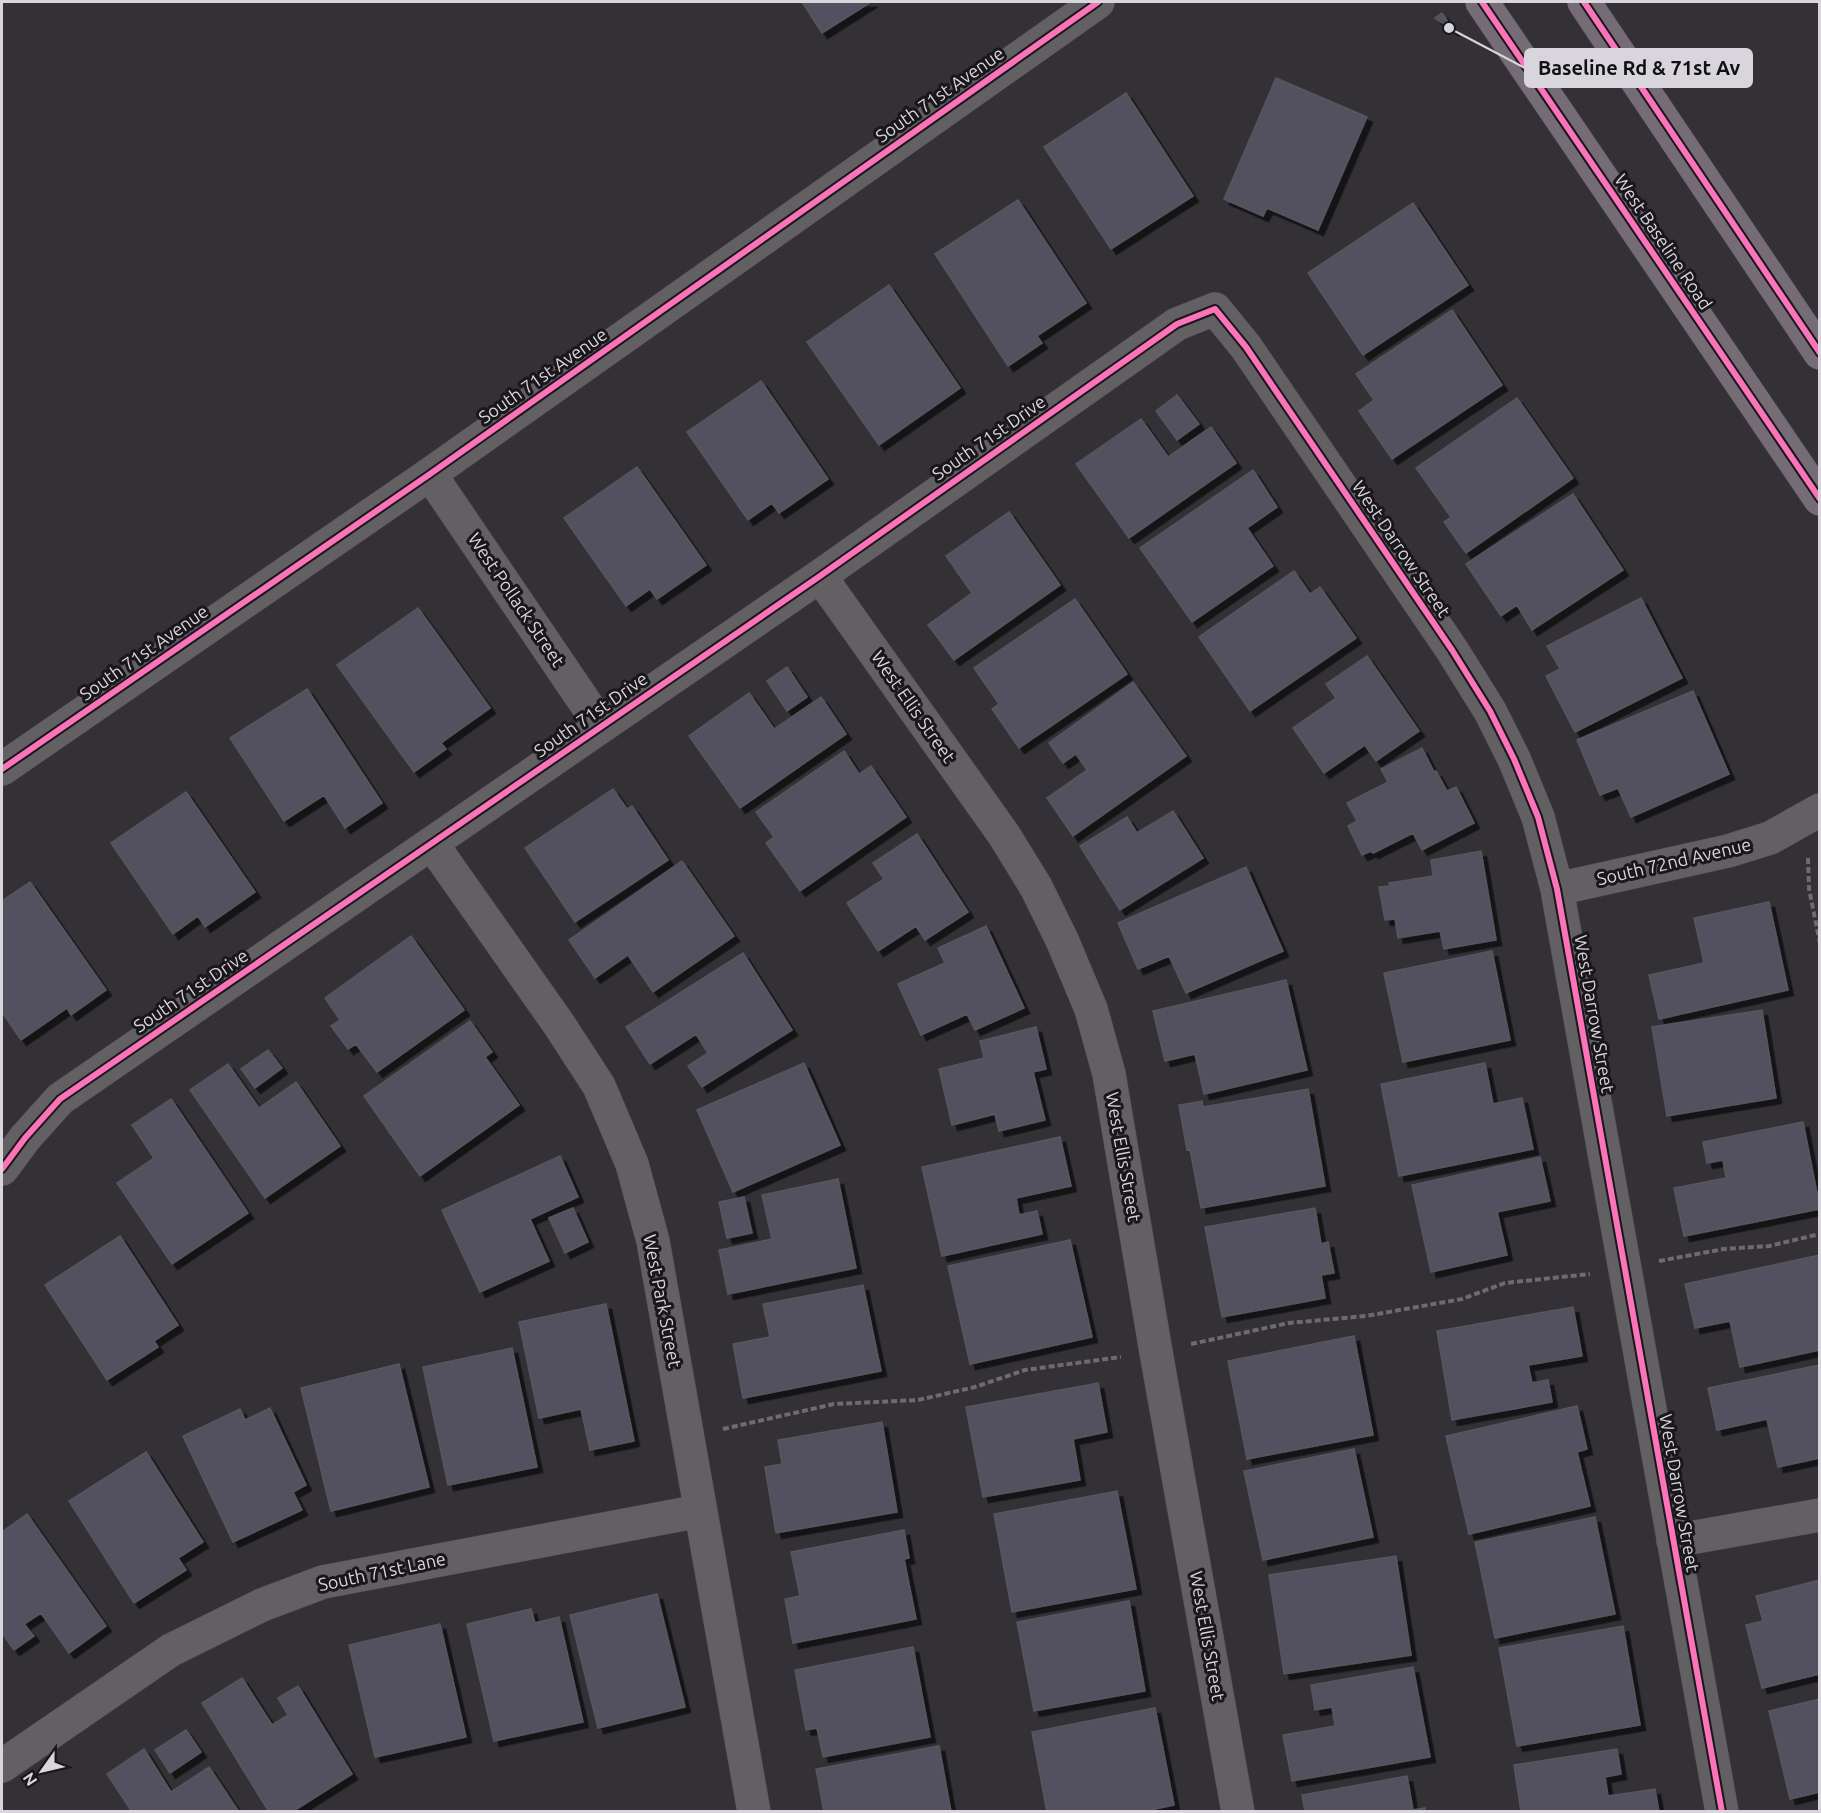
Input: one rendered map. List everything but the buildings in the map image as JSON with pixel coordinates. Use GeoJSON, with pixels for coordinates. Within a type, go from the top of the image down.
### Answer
{"type":"FeatureCollection","features":[{"type":"Feature","properties":{"kind":"main road","name":"West Baseline Road"},"geometry":{"type":"LineString","coordinates":[[1482,2],[1820,500]]}},
{"type":"Feature","properties":{"kind":"main road"},"geometry":{"type":"LineString","coordinates":[[1584,2],[1820,353]]}},
{"type":"Feature","properties":{"kind":"street","name":"South 71st Avenue"},"geometry":{"type":"LineString","coordinates":[[2,769],[430,474],[1098,2]]}},
{"type":"Feature","properties":{"kind":"street","name":"South 71st Drive"},"geometry":{"type":"LineString","coordinates":[[2,1169],[25,1138],[60,1099],[820,576],[1176,324],[1215,309]]}},
{"type":"Feature","properties":{"kind":"street","name":"West Darrow Street"},"geometry":{"type":"LineString","coordinates":[[1215,309],[1246,347],[1452,650],[1490,711],[1514,759],[1538,817],[1557,889],[1623,1270],[1722,1812]]}},
{"type":"Feature","properties":{"kind":"street","name":"West Pollack Street"},"geometry":{"type":"LineString","coordinates":[[430,474],[602,726]]}},
{"type":"Feature","properties":{"kind":"street","name":"West Ellis Street"},"geometry":{"type":"LineString","coordinates":[[820,576],[1004,835],[1036,887],[1062,940],[1090,1009],[1109,1074],[1238,1812]]}},
{"type":"Feature","properties":{"kind":"street","name":"South 72nd Avenue"},"geometry":{"type":"LineString","coordinates":[[1557,889],[1728,851],[1770,838],[1817,811]]}},
{"type":"Feature","properties":{"kind":"street","name":"West Park Street"},"geometry":{"type":"LineString","coordinates":[[432,844],[558,1023],[598,1086],[632,1164],[653,1241],[754,1812]]}},
{"type":"Feature","properties":{"kind":"street","name":"South 71st Lane"},"geometry":{"type":"LineString","coordinates":[[2,1765],[171,1650],[262,1605],[323,1582],[700,1511]]}},
{"type":"Feature","properties":{"kind":"street"},"geometry":{"type":"LineString","coordinates":[[1673,1541],[1820,1515]]}},
{"type":"Feature","properties":{"kind":"path"},"geometry":{"type":"LineString","coordinates":[[1817,811],[1808,869],[1809,889],[1820,943]]}},
{"type":"Feature","properties":{"kind":"path"},"geometry":{"type":"LineString","coordinates":[[687,1436],[834,1404],[918,1400],[975,1387],[1025,1370],[1156,1352],[1289,1323],[1366,1316],[1461,1299],[1505,1282],[1623,1270],[1672,1257],[1724,1249],[1769,1246],[1820,1234]]}},
{"type":"Feature","properties":{"kind":"cycle path"},"geometry":{"type":"LineString","coordinates":[[2,769],[430,474],[1098,2]]}},
{"type":"Feature","properties":{"kind":"cycle path"},"geometry":{"type":"LineString","coordinates":[[1482,2],[1820,499]]}},
{"type":"Feature","properties":{"kind":"cycle path"},"geometry":{"type":"LineString","coordinates":[[1584,2],[1820,353]]}},
{"type":"Feature","properties":{"kind":"cycle path"},"geometry":{"type":"LineString","coordinates":[[2,1169],[25,1138],[60,1099],[820,576],[1177,324],[1215,309],[1246,347],[1452,650],[1490,711],[1514,759],[1538,817],[1557,889],[1722,1812]]}},
{"type":"Feature","properties":{"kind":"place","name":"Baseline Rd & 71st Av"},"geometry":{"type":"Point","coordinates":[1449,28]}}]}
